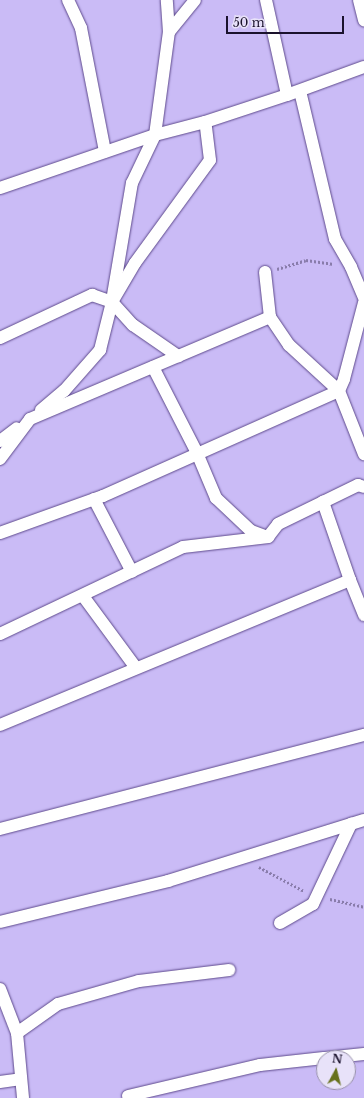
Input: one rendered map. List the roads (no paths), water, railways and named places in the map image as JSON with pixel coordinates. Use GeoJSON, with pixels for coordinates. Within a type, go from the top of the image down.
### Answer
{"type":"FeatureCollection","features":[{"type":"Feature","properties":{"kind":"street"},"geometry":{"type":"LineString","coordinates":[[68,0],[81,28],[105,152]]}},
{"type":"Feature","properties":{"kind":"street"},"geometry":{"type":"LineString","coordinates":[[0,440],[30,419],[64,391],[100,350],[112,302],[132,183],[155,135],[169,32],[167,0]]}},
{"type":"Feature","properties":{"kind":"street"},"geometry":{"type":"LineString","coordinates":[[169,32],[195,0]]}},
{"type":"Feature","properties":{"kind":"street"},"geometry":{"type":"LineString","coordinates":[[266,0],[287,95]]}},
{"type":"Feature","properties":{"kind":"street"},"geometry":{"type":"LineString","coordinates":[[359,0],[364,20]]}},
{"type":"Feature","properties":{"kind":"street"},"geometry":{"type":"LineString","coordinates":[[0,188],[155,135],[205,122],[300,91],[364,67]]}},
{"type":"Feature","properties":{"kind":"street"},"geometry":{"type":"LineString","coordinates":[[300,91],[335,239],[351,267],[364,297]]}},
{"type":"Feature","properties":{"kind":"street"},"geometry":{"type":"LineString","coordinates":[[112,302],[135,263],[210,160],[205,122]]}},
{"type":"Feature","properties":{"kind":"street"},"geometry":{"type":"LineString","coordinates":[[265,272],[270,317],[288,345],[338,391],[364,454]]}},
{"type":"Feature","properties":{"kind":"street"},"geometry":{"type":"LineString","coordinates":[[0,338],[92,296],[112,302],[133,325],[178,356]]}},
{"type":"Feature","properties":{"kind":"street"},"geometry":{"type":"LineString","coordinates":[[0,533],[94,499],[338,391],[344,379],[364,303]]}},
{"type":"Feature","properties":{"kind":"street"},"geometry":{"type":"LineString","coordinates":[[0,459],[30,419],[270,317]]}},
{"type":"Feature","properties":{"kind":"street"},"geometry":{"type":"LineString","coordinates":[[153,367],[197,453],[216,498],[251,531],[268,537]]}},
{"type":"Feature","properties":{"kind":"street"},"geometry":{"type":"LineString","coordinates":[[0,634],[83,596],[183,547],[268,537],[278,524],[358,485],[364,487]]}},
{"type":"Feature","properties":{"kind":"street"},"geometry":{"type":"LineString","coordinates":[[94,499],[132,572]]}},
{"type":"Feature","properties":{"kind":"street"},"geometry":{"type":"LineString","coordinates":[[323,502],[350,580],[364,615]]}},
{"type":"Feature","properties":{"kind":"street"},"geometry":{"type":"LineString","coordinates":[[0,725],[350,580]]}},
{"type":"Feature","properties":{"kind":"street"},"geometry":{"type":"LineString","coordinates":[[83,596],[136,668]]}},
{"type":"Feature","properties":{"kind":"street"},"geometry":{"type":"LineString","coordinates":[[0,829],[364,735]]}},
{"type":"Feature","properties":{"kind":"street"},"geometry":{"type":"LineString","coordinates":[[0,922],[168,880],[364,820]]}},
{"type":"Feature","properties":{"kind":"street"},"geometry":{"type":"LineString","coordinates":[[280,923],[313,904],[351,824]]}},
{"type":"Feature","properties":{"kind":"street"},"geometry":{"type":"LineString","coordinates":[[17,1033],[58,1004],[139,981],[229,970]]}},
{"type":"Feature","properties":{"kind":"street"},"geometry":{"type":"LineString","coordinates":[[0,989],[17,1033],[23,1098]]}},
{"type":"Feature","properties":{"kind":"street"},"geometry":{"type":"LineString","coordinates":[[128,1096],[260,1065],[316,1059]]}},
{"type":"Feature","properties":{"kind":"street"},"geometry":{"type":"LineString","coordinates":[[0,1082],[21,1079]]}}]}
